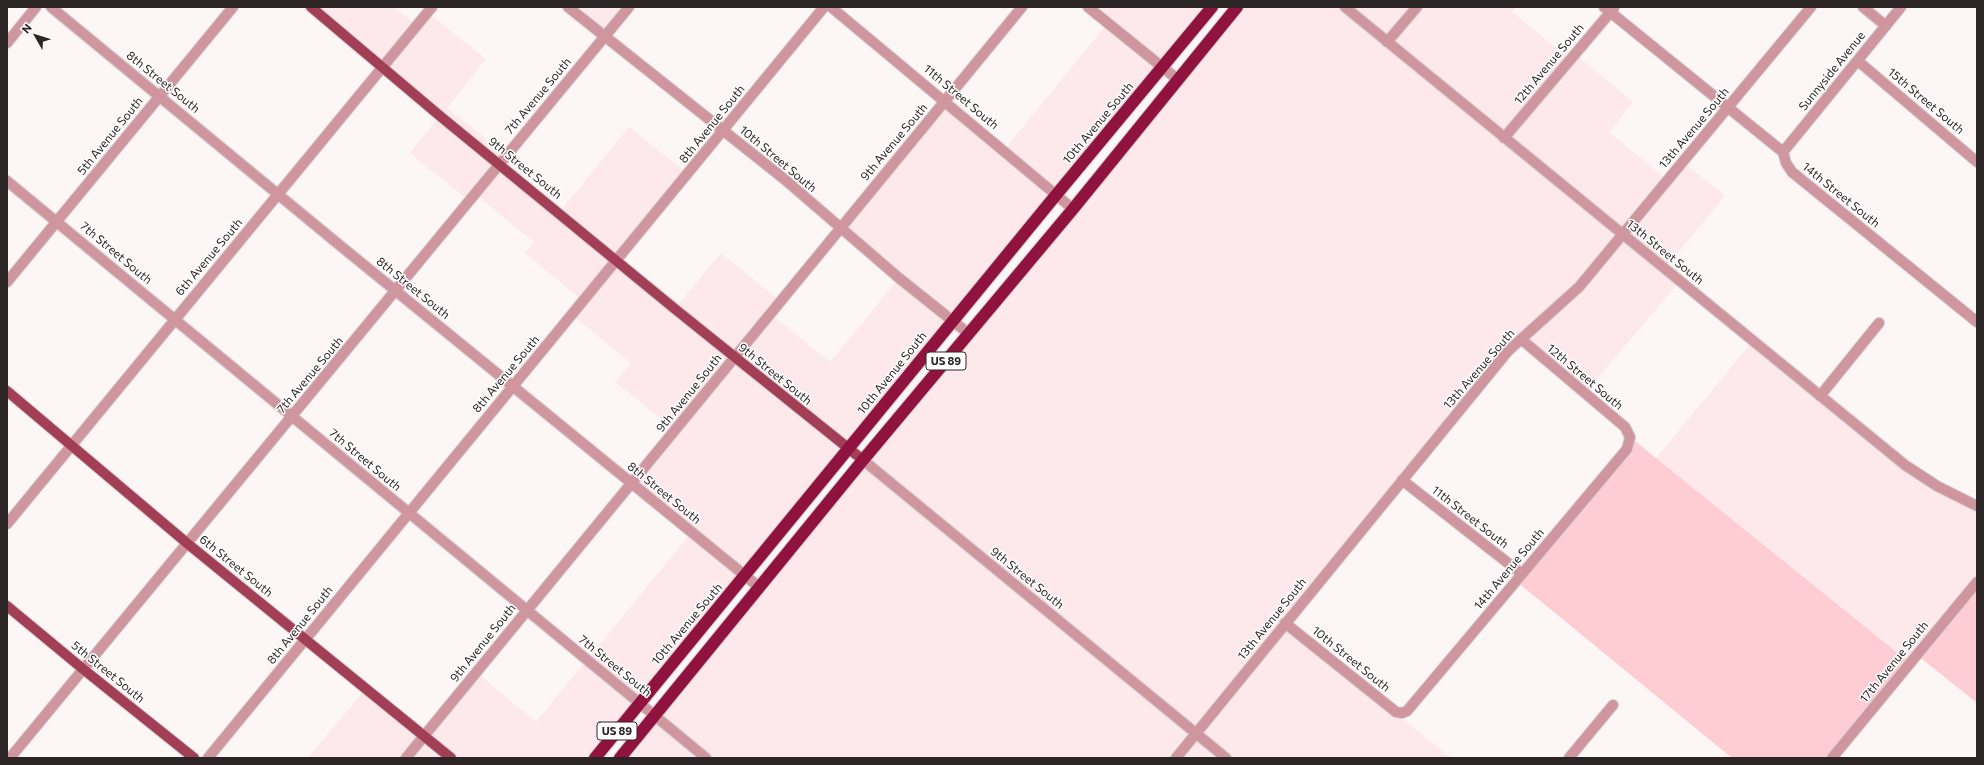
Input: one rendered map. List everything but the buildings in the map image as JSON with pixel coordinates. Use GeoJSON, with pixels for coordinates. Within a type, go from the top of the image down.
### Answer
{"type":"FeatureCollection","features":[{"type":"Feature","properties":{"kind":"highway","name":"10th Avenue South"},"geometry":{"type":"LineString","coordinates":[[595,758],[1212,7]]}},
{"type":"Feature","properties":{"kind":"highway","name":"US 89"},"geometry":{"type":"LineString","coordinates":[[620,758],[863,460],[1073,209],[1237,7]]}},
{"type":"Feature","properties":{"kind":"main road","name":"9th Street South"},"geometry":{"type":"LineString","coordinates":[[311,7],[735,358],[863,460]]}},
{"type":"Feature","properties":{"kind":"main road","name":"6th Street South"},"geometry":{"type":"LineString","coordinates":[[7,391],[188,544],[451,758]]}},
{"type":"Feature","properties":{"kind":"main road","name":"5th Street South"},"geometry":{"type":"LineString","coordinates":[[7,606],[83,670],[194,758]]}},
{"type":"Feature","properties":{"kind":"street"},"geometry":{"type":"LineString","coordinates":[[7,43],[36,7]]}},
{"type":"Feature","properties":{"kind":"street","name":"8th Street South"},"geometry":{"type":"LineString","coordinates":[[51,7],[513,387],[746,575],[759,588]]}},
{"type":"Feature","properties":{"kind":"street","name":"5th Avenue South"},"geometry":{"type":"LineString","coordinates":[[7,282],[233,7]]}},
{"type":"Feature","properties":{"kind":"street","name":"6th Avenue South"},"geometry":{"type":"LineString","coordinates":[[7,524],[72,447],[174,319],[432,7]]}},
{"type":"Feature","properties":{"kind":"street","name":"10th Street South"},"geometry":{"type":"LineString","coordinates":[[568,7],[783,178],[839,228],[969,334]]}},
{"type":"Feature","properties":{"kind":"street","name":"7th Avenue South"},"geometry":{"type":"LineString","coordinates":[[10,758],[293,417],[628,7]]}},
{"type":"Feature","properties":{"kind":"street","name":"8th Avenue South"},"geometry":{"type":"LineString","coordinates":[[208,758],[824,7]]}},
{"type":"Feature","properties":{"kind":"street","name":"11th Street South"},"geometry":{"type":"LineString","coordinates":[[831,7],[1073,209]]}},
{"type":"Feature","properties":{"kind":"street","name":"9th Avenue South"},"geometry":{"type":"LineString","coordinates":[[406,758],[735,358],[839,228],[1022,7]]}},
{"type":"Feature","properties":{"kind":"street"},"geometry":{"type":"LineString","coordinates":[[1088,7],[1177,79]]}},
{"type":"Feature","properties":{"kind":"street","name":"13th Street South"},"geometry":{"type":"LineString","coordinates":[[1345,7],[1905,465],[1943,489],[1977,506]]}},
{"type":"Feature","properties":{"kind":"street"},"geometry":{"type":"LineString","coordinates":[[1387,42],[1417,7]]}},
{"type":"Feature","properties":{"kind":"street","name":"13th Avenue South"},"geometry":{"type":"LineString","coordinates":[[1176,758],[1508,352],[1579,287],[1811,7]]}},
{"type":"Feature","properties":{"kind":"street"},"geometry":{"type":"LineString","coordinates":[[1863,7],[1886,26]]}},
{"type":"Feature","properties":{"kind":"street","name":"Sunnyside Avenue"},"geometry":{"type":"LineString","coordinates":[[1783,152],[1901,7]]}},
{"type":"Feature","properties":{"kind":"street","name":"14th Street South"},"geometry":{"type":"LineString","coordinates":[[1609,9],[1727,108],[1783,152],[1786,163],[1792,172],[1977,322]]}},
{"type":"Feature","properties":{"kind":"street","name":"12th Avenue South"},"geometry":{"type":"LineString","coordinates":[[1504,138],[1609,9]]}},
{"type":"Feature","properties":{"kind":"street","name":"15th Street South"},"geometry":{"type":"LineString","coordinates":[[1858,60],[1977,162]]}},
{"type":"Feature","properties":{"kind":"street","name":"7th Street South"},"geometry":{"type":"LineString","coordinates":[[7,181],[706,758]]}},
{"type":"Feature","properties":{"kind":"street"},"geometry":{"type":"LineString","coordinates":[[1820,396],[1879,323]]}},
{"type":"Feature","properties":{"kind":"street","name":"12th Street South"},"geometry":{"type":"LineString","coordinates":[[1521,339],[1625,427],[1630,437]]}},
{"type":"Feature","properties":{"kind":"street","name":"14th Avenue South"},"geometry":{"type":"LineString","coordinates":[[1402,714],[1407,711],[1627,449],[1630,437]]}},
{"type":"Feature","properties":{"kind":"street","name":"9th Street South"},"geometry":{"type":"LineString","coordinates":[[863,460],[1226,758]]}},
{"type":"Feature","properties":{"kind":"street","name":"11th Street South"},"geometry":{"type":"LineString","coordinates":[[1402,480],[1522,574]]}},
{"type":"Feature","properties":{"kind":"street","name":"17th Avenue South"},"geometry":{"type":"LineString","coordinates":[[1832,758],[1977,582]]}},
{"type":"Feature","properties":{"kind":"street","name":"10th Street South"},"geometry":{"type":"LineString","coordinates":[[1285,623],[1396,712],[1402,714]]}},
{"type":"Feature","properties":{"kind":"street"},"geometry":{"type":"LineString","coordinates":[[1569,758],[1613,705]]}},
{"type":"Feature","properties":{"kind":"shaded area"},"geometry":{"type":"Polygon","coordinates":[[[310,7],[394,7],[416,25],[427,12],[486,59],[447,108],[506,155],[499,164],[559,213],[629,127],[688,174],[617,260],[675,309],[721,253],[780,301],[771,314],[830,362],[899,278],[839,228],[945,101],[1004,150],[1107,24],[1088,7],[1212,7],[595,758],[308,758],[366,688],[424,736],[476,672],[536,722],[692,532],[632,483],[675,430],[615,382],[631,363],[572,315],[583,301],[525,253],[534,242],[475,194],[469,201],[410,153],[440,116],[310,7]]]}},
{"type":"Feature","properties":{"kind":"shaded area"},"geometry":{"type":"Polygon","coordinates":[[[568,7],[629,7],[604,36],[568,7]]]}},
{"type":"Feature","properties":{"kind":"shaded area"},"geometry":{"type":"Polygon","coordinates":[[[1237,7],[1516,7],[1512,12],[1570,59],[1575,54],[1633,102],[1609,132],[1667,180],[1683,162],[1725,196],[1665,268],[1680,281],[1585,393],[1521,339],[1286,624],[1451,758],[620,758],[1237,7]]]}},
{"type":"Feature","properties":{"kind":"shaded area"},"geometry":{"type":"Polygon","coordinates":[[[1753,341],[1905,465],[1977,505],[1977,582],[1910,663],[1656,458],[1753,341]]]}},
{"type":"Feature","properties":{"kind":"shaded area"},"geometry":{"type":"Polygon","coordinates":[[[1630,437],[1910,663],[1832,758],[1732,758],[1516,581],[1630,437]]]}},
{"type":"Feature","properties":{"kind":"shaded area"},"geometry":{"type":"Polygon","coordinates":[[[1977,582],[1977,703],[1917,655],[1977,582]]]}}]}
